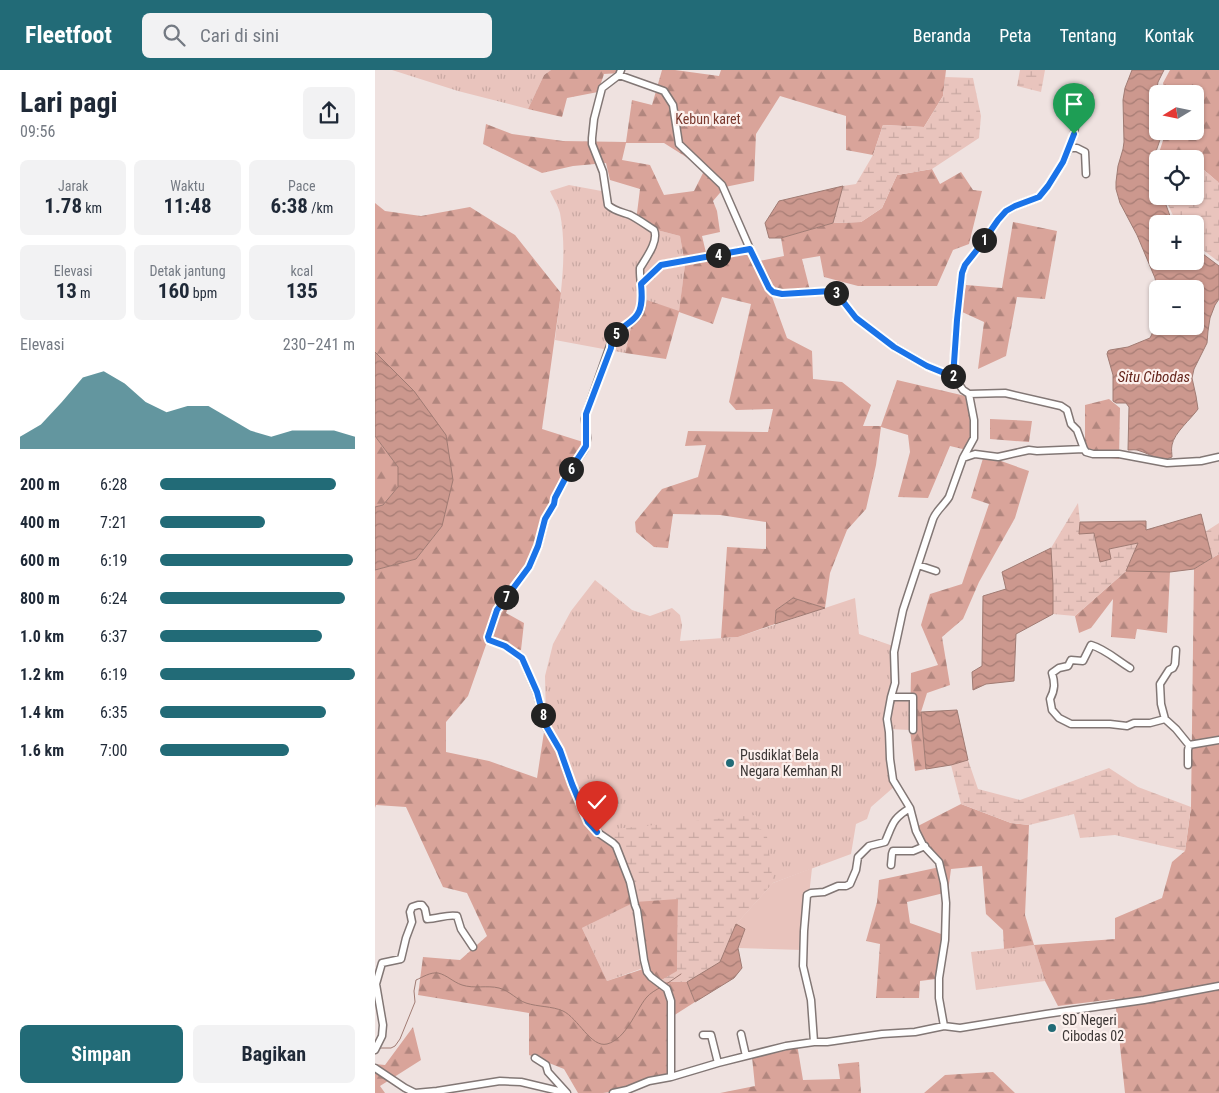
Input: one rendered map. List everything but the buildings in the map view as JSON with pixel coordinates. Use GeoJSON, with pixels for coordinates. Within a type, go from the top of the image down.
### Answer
{"type":"FeatureCollection","features":[{"type":"Feature","properties":{"kind":"street"},"geometry":{"type":"LineString","coordinates":[[671,1077],[671,1001],[667,989],[647,972],[637,910],[630,882],[616,846],[597,832],[588,822],[560,750],[546,726],[537,692],[522,658],[505,646],[489,640],[488,637],[497,610],[529,567],[538,546],[545,519],[567,475],[586,446],[586,414],[613,338],[619,330],[633,320],[640,310],[642,293],[640,268],[655,240],[654,230],[628,214],[612,209],[608,205],[603,172],[592,144],[594,119],[602,88],[620,72],[664,91],[673,105],[679,144],[722,185],[750,249],[769,288],[773,292],[782,294],[831,291],[838,295],[856,318],[894,347],[927,366],[954,377],[963,390],[969,394],[1005,393],[1061,406],[1067,410],[1071,424],[1077,430],[1086,452],[1093,454],[1119,454],[1167,463],[1201,462],[1219,457]]}},
{"type":"Feature","properties":{"kind":"street"},"geometry":{"type":"LineString","coordinates":[[954,377],[957,320],[962,273],[965,265],[1006,211],[1039,197],[1048,186],[1063,162],[1069,148],[1074,134],[1080,103],[1089,96]]}},
{"type":"Feature","properties":{"kind":"street"},"geometry":{"type":"LineString","coordinates":[[1069,148],[1077,148],[1086,153],[1086,174]]}},
{"type":"Feature","properties":{"kind":"street"},"geometry":{"type":"LineString","coordinates":[[641,284],[661,265],[750,249]]}},
{"type":"Feature","properties":{"kind":"street"},"geometry":{"type":"LineString","coordinates":[[944,1026],[939,998],[939,978],[945,940],[946,903],[944,883],[939,862],[923,845],[916,831],[910,808],[895,784],[890,759],[887,719],[895,683],[893,652],[903,610],[935,514],[949,497],[963,458],[974,438],[974,420],[969,394]]}},
{"type":"Feature","properties":{"kind":"street"},"geometry":{"type":"LineString","coordinates":[[963,458],[975,454],[998,457],[1029,450],[1084,449]]}},
{"type":"Feature","properties":{"kind":"street"},"geometry":{"type":"LineString","coordinates":[[918,565],[936,571]]}},
{"type":"Feature","properties":{"kind":"street"},"geometry":{"type":"LineString","coordinates":[[1130,668],[1101,648],[1091,645],[1083,661],[1071,660],[1068,666],[1059,668],[1052,673],[1055,681],[1054,692],[1050,699],[1052,710],[1059,718],[1071,724],[1127,726],[1165,719]]}},
{"type":"Feature","properties":{"kind":"street"},"geometry":{"type":"LineString","coordinates":[[1176,650],[1175,664],[1160,684],[1161,704],[1165,719],[1176,728],[1189,745],[1189,764]]}},
{"type":"Feature","properties":{"kind":"street"},"geometry":{"type":"LineString","coordinates":[[891,697],[913,697],[913,730]]}},
{"type":"Feature","properties":{"kind":"street"},"geometry":{"type":"LineString","coordinates":[[1189,745],[1219,740]]}},
{"type":"Feature","properties":{"kind":"street"},"geometry":{"type":"LineString","coordinates":[[814,1042],[811,1000],[803,966],[807,895],[811,892],[824,892],[838,886],[850,884],[856,870],[858,857],[869,846],[885,842],[892,824],[910,808]]}},
{"type":"Feature","properties":{"kind":"street"},"geometry":{"type":"LineString","coordinates":[[891,865],[893,852],[913,851],[925,846]]}},
{"type":"Feature","properties":{"kind":"street"},"geometry":{"type":"LineString","coordinates":[[375,1050],[382,1036],[383,1025],[377,984],[382,963],[401,959],[412,922],[410,912],[413,906],[422,905],[427,919],[457,916],[461,929],[473,947]]}},
{"type":"Feature","properties":{"kind":"street"},"geometry":{"type":"LineString","coordinates":[[613,1093],[786,1046],[882,1034],[915,1032],[944,1026],[960,1028],[1144,1000],[1219,986]]}},
{"type":"Feature","properties":{"kind":"street"},"geometry":{"type":"LineString","coordinates":[[741,1034],[746,1056]]}},
{"type":"Feature","properties":{"kind":"street"},"geometry":{"type":"LineString","coordinates":[[703,1035],[711,1035],[718,1063]]}},
{"type":"Feature","properties":{"kind":"street"},"geometry":{"type":"LineString","coordinates":[[535,1058],[547,1065],[548,1072],[564,1093]]}},
{"type":"Feature","properties":{"kind":"street"},"geometry":{"type":"LineString","coordinates":[[375,1068],[415,1093],[500,1081],[521,1082],[551,1088],[564,1093]]}},
{"type":"Feature","properties":{"kind":"green space"},"geometry":{"type":"Polygon","coordinates":[[[392,70],[551,70],[544,75],[528,109],[458,91],[392,70]]]}},
{"type":"Feature","properties":{"kind":"green space"},"geometry":{"type":"Polygon","coordinates":[[[551,70],[623,70],[621,73],[604,74],[598,92],[567,98],[562,117],[528,109],[544,75],[551,70]]]}},
{"type":"Feature","properties":{"kind":"green space","name":"Kebun karet"},"geometry":{"type":"Polygon","coordinates":[[[662,70],[719,76],[721,70],[946,70],[943,96],[924,127],[883,125],[873,155],[846,150],[846,116],[780,96],[756,134],[754,181],[725,187],[713,201],[717,211],[720,232],[702,236],[707,257],[749,245],[759,261],[784,256],[781,238],[833,223],[861,222],[882,208],[897,175],[932,169],[940,184],[961,172],[973,190],[982,191],[969,244],[953,250],[937,286],[858,286],[824,277],[820,256],[802,259],[810,290],[771,294],[787,338],[812,351],[813,379],[842,382],[871,405],[863,426],[881,426],[897,380],[974,398],[971,451],[950,446],[928,498],[898,497],[910,452],[908,435],[881,427],[876,465],[866,509],[847,530],[830,573],[825,608],[793,598],[776,610],[775,624],[738,637],[721,638],[727,547],[766,549],[766,522],[720,515],[673,514],[668,548],[654,547],[636,532],[635,522],[662,489],[698,477],[706,445],[685,446],[688,431],[768,432],[773,409],[736,410],[729,402],[751,304],[722,297],[713,324],[679,312],[666,359],[625,353],[638,297],[679,311],[685,265],[680,236],[653,229],[636,221],[640,189],[610,180],[606,163],[573,166],[542,173],[483,144],[486,124],[512,134],[563,141],[626,142],[632,100],[652,105],[662,70]],[[626,143],[622,160],[650,165],[664,195],[694,191],[705,169],[664,143],[626,143]]]}},
{"type":"Feature","properties":{"kind":"green space"},"geometry":{"type":"Polygon","coordinates":[[[1020,70],[1045,70],[1041,92],[1017,86],[1020,70]]]}},
{"type":"Feature","properties":{"kind":"green space"},"geometry":{"type":"Polygon","coordinates":[[[1170,70],[1219,70],[1219,184],[1204,170],[1204,150],[1160,150],[1163,140],[1204,140],[1204,85],[1163,85],[1170,70]]]}},
{"type":"Feature","properties":{"kind":"green space"},"geometry":{"type":"Polygon","coordinates":[[[945,77],[973,78],[981,116],[979,138],[932,169],[897,175],[882,208],[861,222],[833,223],[843,186],[856,184],[873,155],[883,125],[924,127],[943,96],[945,77]]]}},
{"type":"Feature","properties":{"kind":"green space"},"geometry":{"type":"Polygon","coordinates":[[[1204,170],[1218,182],[1219,262],[1204,251],[1204,215],[1173,215],[1168,205],[1204,205],[1204,170]]]}},
{"type":"Feature","properties":{"kind":"green space"},"geometry":{"type":"Polygon","coordinates":[[[569,185],[607,192],[610,211],[653,229],[680,236],[685,265],[679,312],[638,297],[625,353],[555,340],[562,276],[563,244],[560,213],[550,191],[569,185]]]}},
{"type":"Feature","properties":{"kind":"green space"},"geometry":{"type":"Polygon","coordinates":[[[375,203],[385,211],[421,216],[470,207],[515,235],[561,293],[542,429],[583,442],[545,514],[506,613],[524,623],[521,650],[487,642],[468,696],[446,722],[446,752],[489,761],[537,778],[546,719],[558,740],[594,827],[678,899],[677,972],[660,981],[687,982],[695,1002],[673,1016],[668,1074],[618,1091],[578,1093],[564,1069],[529,1055],[529,1013],[418,995],[423,957],[460,960],[487,936],[467,893],[443,887],[406,807],[376,805],[375,808],[375,570],[416,559],[442,526],[414,391],[375,352],[375,203]],[[635,902],[582,928],[607,981],[646,968],[635,902]]]}},
{"type":"Feature","properties":{"kind":"green space"},"geometry":{"type":"Polygon","coordinates":[[[1013,222],[1057,231],[1045,299],[1017,297],[1006,356],[978,369],[984,322],[960,311],[966,285],[1002,288],[1013,222]]]}},
{"type":"Feature","properties":{"kind":"green space"},"geometry":{"type":"Polygon","coordinates":[[[1109,399],[1120,408],[1119,459],[1085,455],[1085,405],[1109,399]]]}},
{"type":"Feature","properties":{"kind":"green space"},"geometry":{"type":"Polygon","coordinates":[[[990,419],[1032,421],[1029,442],[990,439],[990,419]]]}},
{"type":"Feature","properties":{"kind":"green space"},"geometry":{"type":"Polygon","coordinates":[[[375,436],[398,467],[398,487],[383,505],[375,507],[375,436]]]}},
{"type":"Feature","properties":{"kind":"green space"},"geometry":{"type":"Polygon","coordinates":[[[984,455],[1029,471],[1015,518],[979,582],[963,619],[942,637],[950,685],[927,693],[921,712],[926,769],[915,771],[910,730],[911,673],[938,665],[921,625],[930,594],[962,584],[989,504],[971,498],[984,455]]]}},
{"type":"Feature","properties":{"kind":"green space"},"geometry":{"type":"Polygon","coordinates":[[[1078,503],[1079,533],[1094,533],[1109,549],[1138,543],[1126,571],[1075,616],[1053,614],[1051,548],[1078,503]]]}},
{"type":"Feature","properties":{"kind":"green space"},"geometry":{"type":"Polygon","coordinates":[[[1219,523],[1219,554],[1212,558],[1205,532],[1219,523]]]}},
{"type":"Feature","properties":{"kind":"green space"},"geometry":{"type":"Polygon","coordinates":[[[1219,554],[1219,1093],[1125,1093],[1115,999],[1058,1006],[1045,981],[1034,945],[1115,939],[1115,918],[1162,898],[1172,862],[1185,851],[1191,807],[1194,569],[1219,554]]]}},
{"type":"Feature","properties":{"kind":"green space"},"geometry":{"type":"Polygon","coordinates":[[[1126,571],[1170,572],[1167,633],[1137,629],[1135,639],[1111,637],[1113,599],[1091,628],[1079,633],[1075,616],[1126,571]]]}},
{"type":"Feature","properties":{"kind":"green space","name":"Pusdiklat Bela Negara Kemhan RI"},"geometry":{"type":"Polygon","coordinates":[[[595,580],[632,610],[650,616],[672,608],[680,615],[682,625],[680,641],[738,637],[855,598],[859,634],[893,646],[892,694],[911,695],[910,730],[888,729],[895,786],[871,807],[867,819],[856,824],[851,854],[773,883],[736,924],[720,962],[687,982],[646,967],[607,981],[582,928],[634,902],[594,827],[558,740],[546,719],[545,676],[553,644],[571,611],[595,580]]]}},
{"type":"Feature","properties":{"kind":"green space"},"geometry":{"type":"Polygon","coordinates":[[[968,760],[978,789],[1020,800],[1109,768],[1138,787],[1191,807],[1185,851],[1115,835],[1080,838],[1074,814],[1029,825],[1011,823],[961,804],[951,765],[968,760]]]}},
{"type":"Feature","properties":{"kind":"green space"},"geometry":{"type":"Polygon","coordinates":[[[961,804],[1011,823],[1029,825],[1025,915],[1034,945],[1004,949],[1003,930],[986,914],[982,866],[951,869],[948,892],[907,902],[910,923],[944,935],[936,979],[920,981],[919,998],[876,998],[880,944],[866,941],[877,902],[879,880],[940,867],[916,827],[961,804]]]}},
{"type":"Feature","properties":{"kind":"green space"},"geometry":{"type":"Polygon","coordinates":[[[756,815],[759,829],[766,829],[773,883],[736,924],[720,962],[687,982],[658,982],[677,971],[678,899],[635,902],[615,842],[614,829],[756,815]]]}},
{"type":"Feature","properties":{"kind":"green space"},"geometry":{"type":"Polygon","coordinates":[[[812,868],[803,950],[738,948],[745,929],[736,924],[773,883],[812,868]]]}},
{"type":"Feature","properties":{"kind":"green space"},"geometry":{"type":"Polygon","coordinates":[[[1034,945],[1045,981],[976,990],[971,952],[1034,945]]]}},
{"type":"Feature","properties":{"kind":"green space"},"geometry":{"type":"Polygon","coordinates":[[[413,1027],[421,1060],[380,1086],[385,1093],[375,1093],[375,1064],[385,1065],[413,1027]]]}},
{"type":"Feature","properties":{"kind":"green space"},"geometry":{"type":"Polygon","coordinates":[[[797,1044],[803,1080],[840,1079],[838,1064],[859,1062],[861,1093],[720,1093],[755,1086],[752,1057],[797,1044]]]}},
{"type":"Feature","properties":{"kind":"green space"},"geometry":{"type":"Polygon","coordinates":[[[993,1072],[1015,1093],[924,1093],[945,1075],[993,1072]]]}},
{"type":"Feature","properties":{"kind":"water","name":"Situ Cibodas"},"geometry":{"type":"Polygon","coordinates":[[[1132,70],[1164,70],[1158,85],[1149,85],[1149,140],[1160,140],[1157,150],[1149,150],[1149,205],[1166,205],[1170,215],[1149,215],[1149,264],[1137,235],[1120,203],[1116,189],[1118,166],[1124,142],[1123,100],[1125,88],[1132,70]]]}},
{"type":"Feature","properties":{"kind":"water"},"geometry":{"type":"Polygon","coordinates":[[[843,186],[833,223],[781,238],[769,238],[765,223],[779,201],[843,186]]]}},
{"type":"Feature","properties":{"kind":"water","name":"Situ Cibodas"},"geometry":{"type":"Polygon","coordinates":[[[1204,255],[1219,266],[1219,299],[1210,318],[1207,343],[1194,369],[1192,378],[1198,409],[1173,440],[1172,457],[1168,459],[1160,459],[1137,450],[1128,450],[1129,407],[1126,403],[1116,403],[1113,401],[1113,375],[1107,354],[1110,350],[1128,347],[1150,338],[1152,335],[1204,335],[1204,280],[1155,280],[1152,270],[1204,270],[1204,255]]]}},
{"type":"Feature","properties":{"kind":"water"},"geometry":{"type":"Polygon","coordinates":[[[375,352],[414,391],[446,435],[453,480],[442,526],[416,559],[375,570],[375,507],[383,505],[398,487],[398,467],[375,436],[375,352]]]}},
{"type":"Feature","properties":{"kind":"water"},"geometry":{"type":"Polygon","coordinates":[[[1201,514],[1212,558],[1194,569],[1170,572],[1126,571],[1138,543],[1109,549],[1111,559],[1100,562],[1094,533],[1079,534],[1080,522],[1146,521],[1146,530],[1201,514]]]}},
{"type":"Feature","properties":{"kind":"water"},"geometry":{"type":"Polygon","coordinates":[[[1051,548],[1053,614],[1016,634],[1014,681],[986,684],[973,690],[972,672],[982,666],[983,596],[1006,589],[1002,572],[1051,548]]]}},
{"type":"Feature","properties":{"kind":"water"},"geometry":{"type":"Polygon","coordinates":[[[793,598],[825,608],[775,624],[776,610],[793,598]]]}},
{"type":"Feature","properties":{"kind":"water"},"geometry":{"type":"Polygon","coordinates":[[[957,710],[968,760],[926,769],[921,712],[957,710]]]}},
{"type":"Feature","properties":{"kind":"water"},"geometry":{"type":"Polygon","coordinates":[[[736,924],[745,929],[738,948],[742,968],[734,978],[695,1002],[687,982],[720,962],[736,924]]]}},
{"type":"Feature","properties":{"kind":"waterway"},"geometry":{"type":"LineString","coordinates":[[379,1048],[391,1048],[400,1039],[415,1002],[416,980],[432,973],[441,974],[459,984],[467,986],[499,988],[526,1003],[563,1011],[595,1042],[601,1044],[607,1044],[620,1037],[646,998],[661,987]]}},
{"type":"Feature","properties":{"kind":"waterway"},"geometry":{"type":"LineString","coordinates":[[665,985],[681,974]]}},
{"type":"Feature","properties":{"kind":"place","name":"Pusdiklat Bela Negara Kemhan RI"},"geometry":{"type":"Point","coordinates":[730,763]}},
{"type":"Feature","properties":{"kind":"place","name":"SD Negeri Cibodas 02"},"geometry":{"type":"Point","coordinates":[1052,1028]}},
{"type":"Feature","properties":{"kind":"route"},"geometry":{"type":"LineString","coordinates":[[597,832],[588,822],[560,750],[546,726],[537,692],[522,658],[505,646],[489,640],[488,637],[497,610],[529,567],[542,534],[545,519],[567,475],[586,446],[586,414],[613,338],[619,330],[633,320],[640,310],[641,284],[661,265],[750,249],[769,288],[773,292],[782,294],[831,291],[838,295],[856,318],[894,347],[927,366],[954,377],[957,320],[962,273],[965,265],[1006,211],[1039,197],[1063,162],[1074,134]]}}]}
